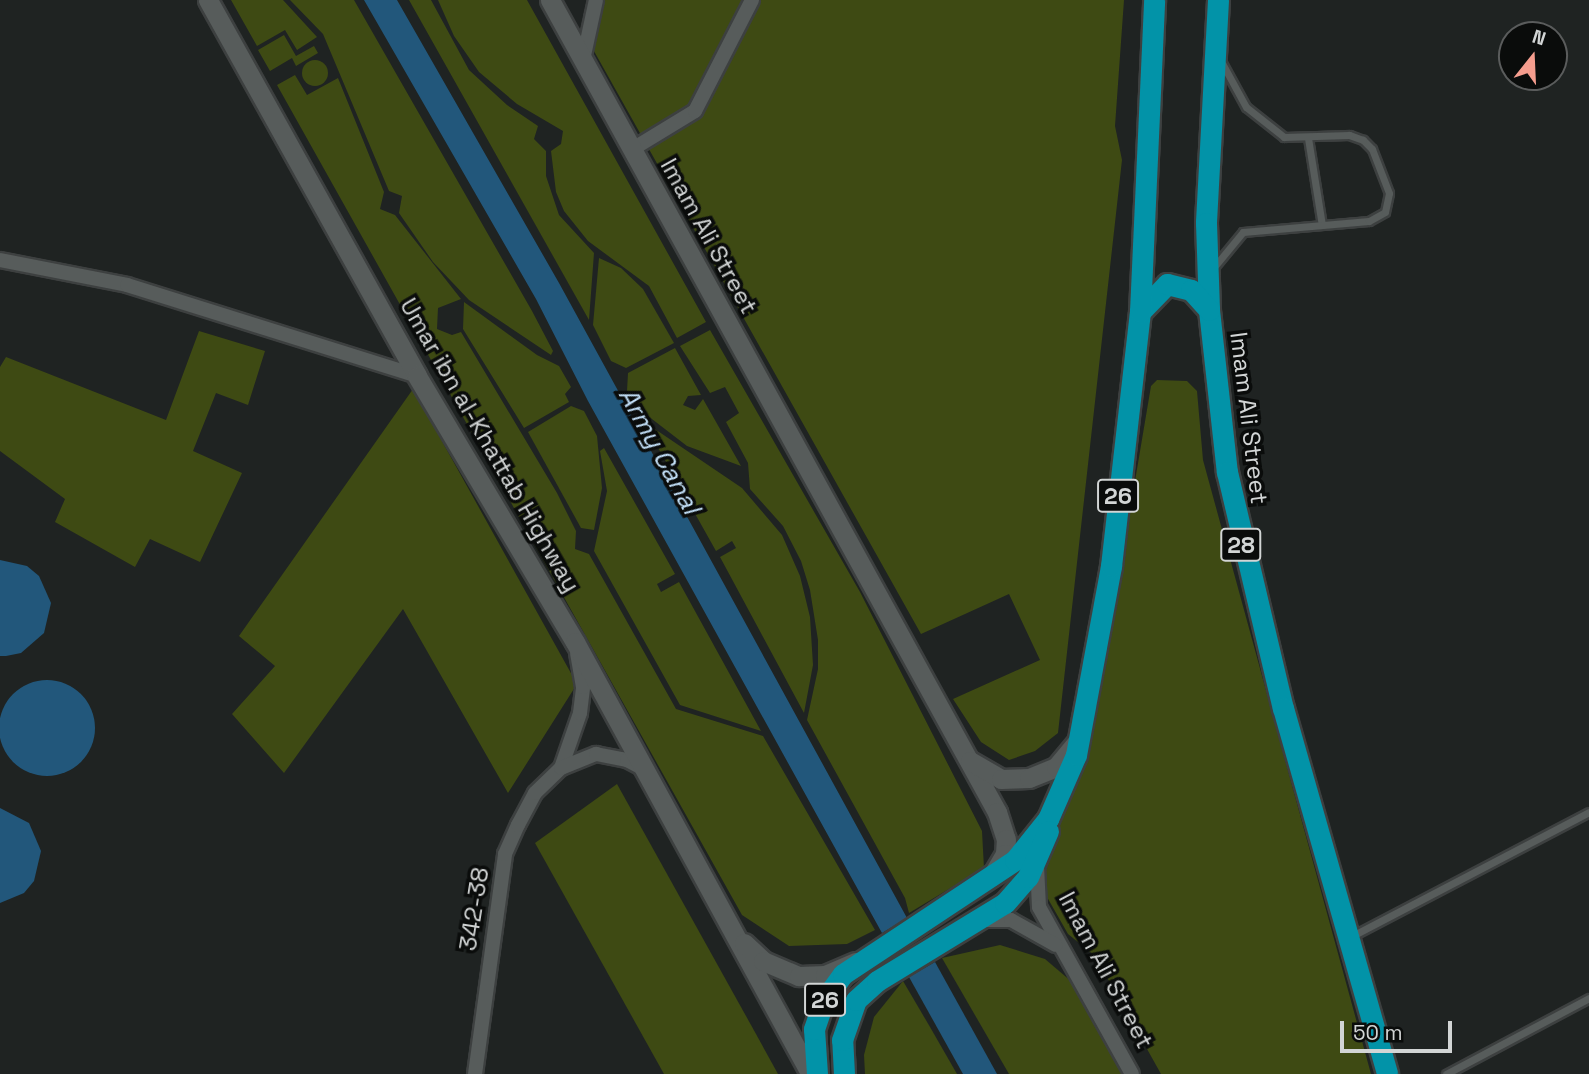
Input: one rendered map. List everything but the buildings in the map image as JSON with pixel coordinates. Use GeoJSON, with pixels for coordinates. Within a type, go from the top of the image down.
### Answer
{"type":"FeatureCollection","features":[{"type":"Feature","properties":{"kind":"highway","name":"Umar ibn al-Khattab Highway"},"geometry":{"type":"LineString","coordinates":[[817,1074],[813,1045],[818,1014],[843,974],[875,951],[981,887],[1031,841],[1068,778],[1082,732],[1111,566],[1140,312],[1154,0]]}},
{"type":"Feature","properties":{"kind":"highway","name":"Imam Ali Street"},"geometry":{"type":"LineString","coordinates":[[1218,0],[1206,149],[1209,302],[1227,472],[1244,558],[1387,1074]]}},
{"type":"Feature","properties":{"kind":"highway"},"geometry":{"type":"LineString","coordinates":[[1140,312],[1167,284],[1191,290],[1209,302]]}},
{"type":"Feature","properties":{"kind":"highway"},"geometry":{"type":"LineString","coordinates":[[844,1074],[842,1040],[849,1012],[866,989],[977,922],[1015,894],[1041,850],[1068,778]]}},
{"type":"Feature","properties":{"kind":"main road","name":"Umar ibn al-Khattab Highway"},"geometry":{"type":"LineString","coordinates":[[208,0],[417,376],[575,642],[723,918],[811,1074]]}},
{"type":"Feature","properties":{"kind":"main road","name":"Imam Ali Street"},"geometry":{"type":"LineString","coordinates":[[550,0],[997,811],[1006,839],[1001,865],[981,887]]}},
{"type":"Feature","properties":{"kind":"main road","name":"Imam Ali Street"},"geometry":{"type":"LineString","coordinates":[[964,755],[1001,779],[1029,778],[1056,767],[1074,748],[1082,732]]}},
{"type":"Feature","properties":{"kind":"main road","name":"Umar ibn al-Khattab Highway"},"geometry":{"type":"LineString","coordinates":[[723,918],[763,961],[799,976],[825,975],[875,951]]}},
{"type":"Feature","properties":{"kind":"street"},"geometry":{"type":"LineString","coordinates":[[583,60],[596,0]]}},
{"type":"Feature","properties":{"kind":"street"},"geometry":{"type":"LineString","coordinates":[[631,150],[695,111],[752,0]]}},
{"type":"Feature","properties":{"kind":"street"},"geometry":{"type":"LineString","coordinates":[[0,260],[127,285],[417,376]]}},
{"type":"Feature","properties":{"kind":"street"},"geometry":{"type":"LineString","coordinates":[[561,768],[580,713],[583,687],[575,642]]}},
{"type":"Feature","properties":{"kind":"street"},"geometry":{"type":"LineString","coordinates":[[561,768],[596,754],[619,757],[645,770]]}},
{"type":"Feature","properties":{"kind":"street","name":"342-38"},"geometry":{"type":"LineString","coordinates":[[475,1074],[505,854],[536,793],[561,768]]}},
{"type":"Feature","properties":{"kind":"street","name":"Imam Ali Street"},"geometry":{"type":"LineString","coordinates":[[1041,850],[1035,890],[1039,907],[1132,1074]]}},
{"type":"Feature","properties":{"kind":"street"},"geometry":{"type":"LineString","coordinates":[[977,922],[999,918],[1019,922],[1040,932],[1064,953]]}},
{"type":"Feature","properties":{"kind":"lane"},"geometry":{"type":"LineString","coordinates":[[1209,302],[1219,255],[1243,232],[1378,218],[1389,204],[1389,193],[1372,149],[1363,140],[1349,135],[1284,137],[1246,107],[1226,76],[1214,27]]}},
{"type":"Feature","properties":{"kind":"lane"},"geometry":{"type":"LineString","coordinates":[[1307,138],[1322,225]]}},
{"type":"Feature","properties":{"kind":"lane"},"geometry":{"type":"LineString","coordinates":[[1348,938],[1589,812]]}},
{"type":"Feature","properties":{"kind":"lane"},"geometry":{"type":"LineString","coordinates":[[1446,1074],[1589,998]]}},
{"type":"Feature","properties":{"kind":"green space"},"geometry":{"type":"Polygon","coordinates":[[[231,0],[283,0],[317,37],[297,50],[285,30],[257,46],[231,0]]]}},
{"type":"Feature","properties":{"kind":"green space"},"geometry":{"type":"Polygon","coordinates":[[[290,0],[354,0],[532,311],[553,351],[551,355],[469,300],[433,262],[399,213],[402,196],[389,191],[323,34],[290,0]]]}},
{"type":"Feature","properties":{"kind":"green space"},"geometry":{"type":"Polygon","coordinates":[[[409,0],[431,0],[469,70],[507,105],[538,126],[534,139],[546,151],[546,176],[559,215],[594,253],[589,320],[409,0]]]}},
{"type":"Feature","properties":{"kind":"green space"},"geometry":{"type":"Polygon","coordinates":[[[438,0],[527,0],[706,322],[677,338],[649,286],[588,241],[564,211],[556,192],[551,151],[561,144],[563,131],[517,104],[479,72],[454,36],[438,0]]]}},
{"type":"Feature","properties":{"kind":"green space"},"geometry":{"type":"Polygon","coordinates":[[[600,0],[1124,0],[1115,126],[1122,160],[1058,733],[1035,751],[1009,760],[981,742],[953,699],[1040,660],[1009,594],[921,634],[590,44],[600,0]]]}},
{"type":"Feature","properties":{"kind":"green space"},"geometry":{"type":"Polygon","coordinates":[[[284,35],[296,56],[314,46],[318,53],[296,66],[292,58],[270,71],[258,50],[284,35]]]}},
{"type":"Feature","properties":{"kind":"green space"},"geometry":{"type":"Polygon","coordinates":[[[315,60],[324,64],[328,73],[324,82],[315,86],[306,82],[302,73],[306,64],[315,60]]]}},
{"type":"Feature","properties":{"kind":"green space"},"geometry":{"type":"Polygon","coordinates":[[[295,75],[307,95],[338,78],[384,192],[380,209],[395,215],[461,299],[438,308],[437,329],[452,335],[461,332],[557,493],[576,531],[575,549],[589,554],[676,709],[763,736],[875,930],[847,944],[789,946],[742,915],[277,85],[295,75]]]}},
{"type":"Feature","properties":{"kind":"green space"},"geometry":{"type":"Polygon","coordinates":[[[599,258],[621,268],[643,289],[674,343],[626,368],[611,361],[593,325],[599,258]]]}},
{"type":"Feature","properties":{"kind":"green space"},"geometry":{"type":"Polygon","coordinates":[[[464,302],[537,355],[559,366],[571,387],[565,394],[569,402],[524,428],[463,329],[464,302]]]}},
{"type":"Feature","properties":{"kind":"green space"},"geometry":{"type":"Polygon","coordinates":[[[710,330],[860,592],[982,831],[984,868],[909,913],[905,898],[807,720],[818,669],[818,640],[810,590],[801,561],[783,526],[750,489],[748,463],[726,422],[739,413],[725,387],[710,393],[680,346],[710,330]]]}},
{"type":"Feature","properties":{"kind":"green space"},"geometry":{"type":"Polygon","coordinates":[[[199,331],[265,351],[248,405],[216,393],[193,451],[242,473],[200,562],[150,539],[135,567],[55,522],[65,499],[0,451],[0,367],[6,357],[166,420],[199,331]]]}},
{"type":"Feature","properties":{"kind":"green space"},"geometry":{"type":"Polygon","coordinates":[[[675,348],[701,395],[688,396],[683,405],[695,410],[703,399],[741,466],[687,446],[635,406],[627,391],[628,373],[675,348]]]}},
{"type":"Feature","properties":{"kind":"green space"},"geometry":{"type":"Polygon","coordinates":[[[1157,380],[1187,381],[1197,391],[1203,460],[1371,1074],[1161,1074],[1095,956],[1068,934],[1039,883],[1048,847],[1092,736],[1151,386],[1157,380]]]}},
{"type":"Feature","properties":{"kind":"green space"},"geometry":{"type":"Polygon","coordinates":[[[413,389],[577,684],[508,793],[403,609],[284,773],[232,714],[275,666],[239,636],[413,389]]]}},
{"type":"Feature","properties":{"kind":"green space"},"geometry":{"type":"Polygon","coordinates":[[[571,406],[584,411],[597,436],[602,488],[594,530],[581,528],[528,432],[571,406]]]}},
{"type":"Feature","properties":{"kind":"green space"},"geometry":{"type":"Polygon","coordinates":[[[643,421],[742,488],[782,535],[800,576],[810,617],[813,665],[804,713],[720,557],[736,548],[732,541],[716,551],[643,421]]]}},
{"type":"Feature","properties":{"kind":"green space"},"geometry":{"type":"Polygon","coordinates":[[[604,448],[675,574],[657,584],[661,592],[679,582],[761,731],[680,705],[594,551],[607,491],[600,451],[604,448]]]}},
{"type":"Feature","properties":{"kind":"green space"},"geometry":{"type":"Polygon","coordinates":[[[617,784],[778,1074],[664,1074],[535,843],[617,784]]]}},
{"type":"Feature","properties":{"kind":"green space"},"geometry":{"type":"Polygon","coordinates":[[[1000,945],[1045,959],[1072,982],[1123,1074],[1009,1074],[942,958],[1000,945]]]}},
{"type":"Feature","properties":{"kind":"green space"},"geometry":{"type":"Polygon","coordinates":[[[903,981],[957,1074],[865,1074],[864,1055],[874,1017],[903,981]]]}},
{"type":"Feature","properties":{"kind":"water"},"geometry":{"type":"Polygon","coordinates":[[[364,0],[397,0],[559,283],[907,918],[882,933],[588,401],[536,299],[364,0]]]}},
{"type":"Feature","properties":{"kind":"water"},"geometry":{"type":"Polygon","coordinates":[[[0,560],[27,566],[39,576],[51,603],[44,633],[21,653],[6,656],[0,656],[0,560]]]}},
{"type":"Feature","properties":{"kind":"water"},"geometry":{"type":"Polygon","coordinates":[[[47,680],[65,683],[81,694],[92,710],[95,728],[92,746],[81,762],[65,773],[47,776],[29,773],[13,762],[2,746],[-1,728],[2,710],[13,694],[29,683],[47,680]]]}},
{"type":"Feature","properties":{"kind":"water"},"geometry":{"type":"Polygon","coordinates":[[[0,808],[29,823],[41,851],[34,881],[24,893],[0,903],[0,808]]]}},
{"type":"Feature","properties":{"kind":"water"},"geometry":{"type":"Polygon","coordinates":[[[935,962],[997,1074],[963,1074],[909,977],[935,962]]]}},
{"type":"Feature","properties":{"kind":"water label","name":"Army Canal"},"geometry":{"type":"Point","coordinates":[659,451]}}]}
